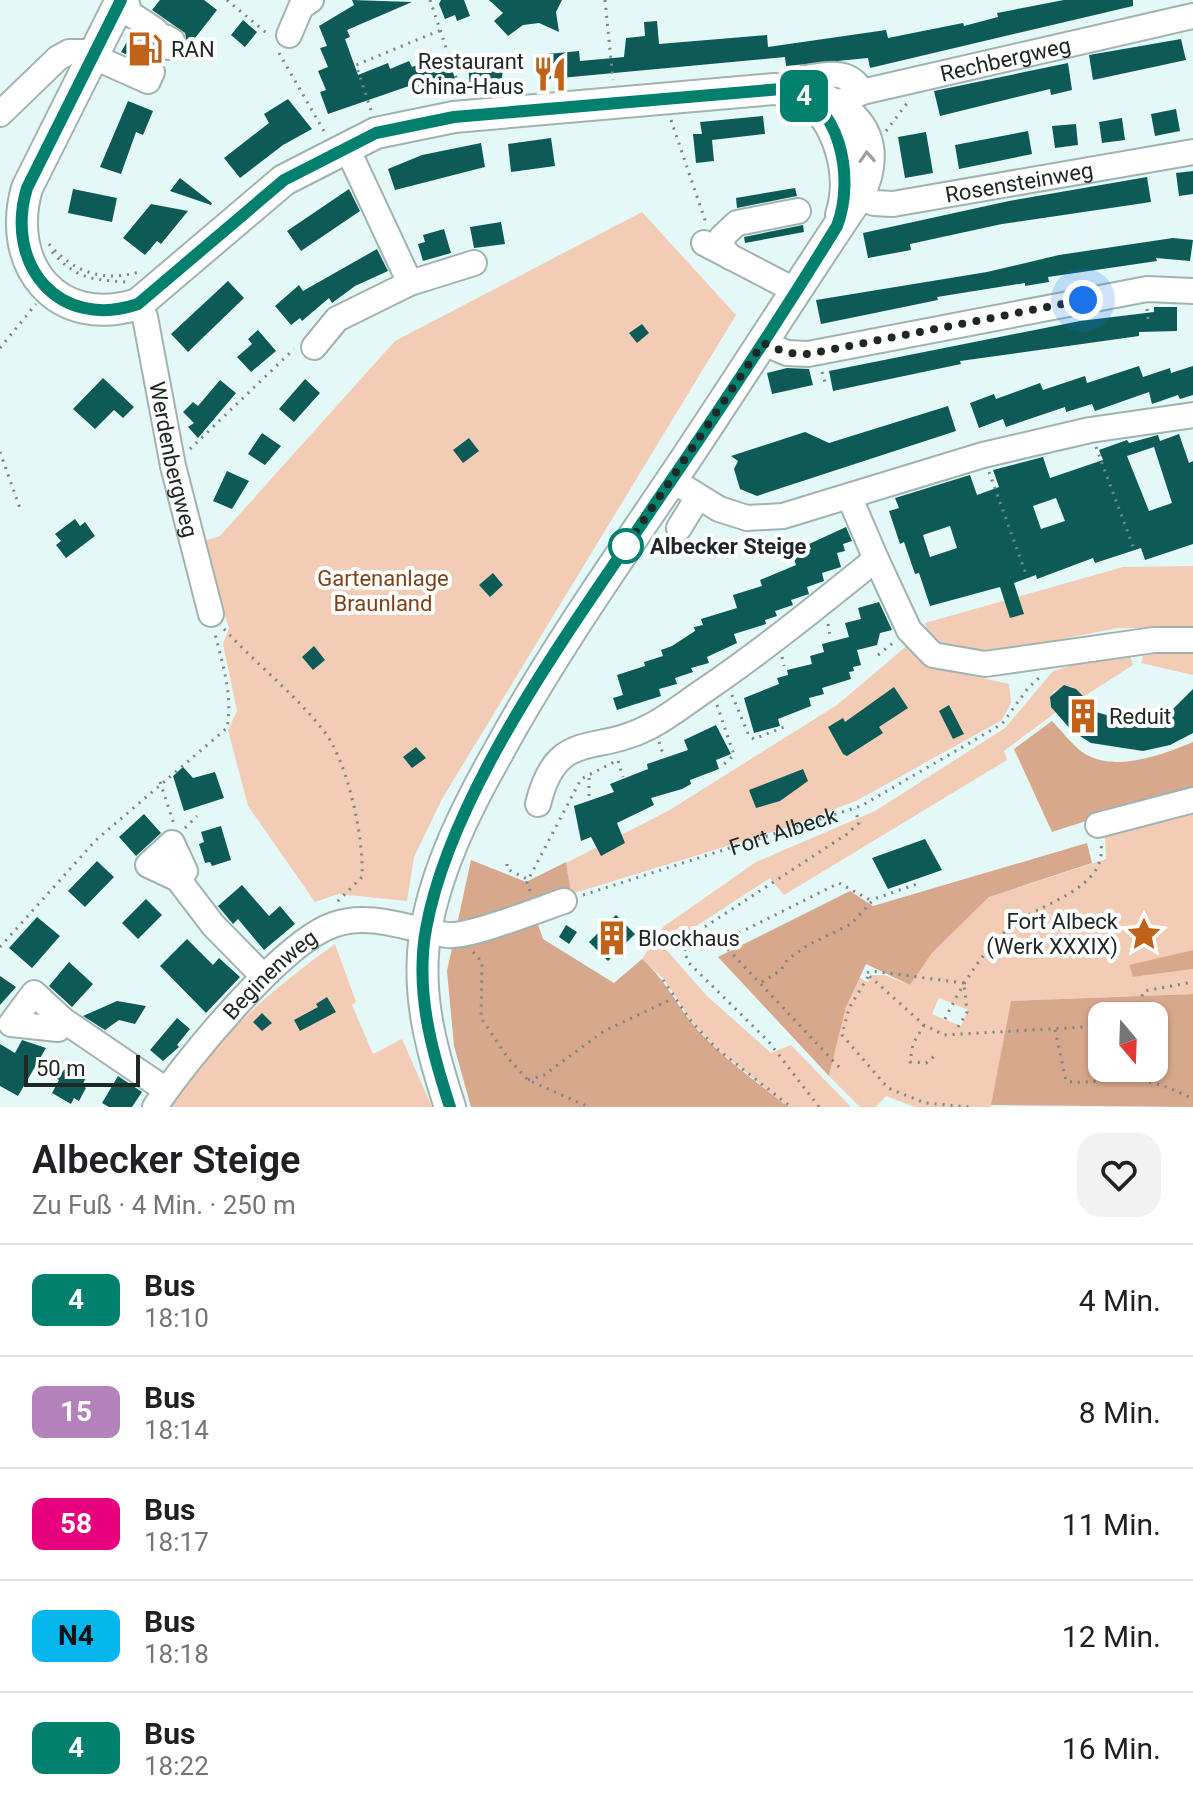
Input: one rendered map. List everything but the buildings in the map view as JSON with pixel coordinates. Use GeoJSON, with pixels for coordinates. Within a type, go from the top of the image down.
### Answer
{"type":"FeatureCollection","features":[{"type":"Feature","properties":{"kind":"main road"},"geometry":{"type":"LineString","coordinates":[[144,24],[90,57],[27,188],[21,213],[20,235],[26,258],[49,289],[68,303],[89,310],[114,311],[138,304],[262,197],[308,166],[340,139],[454,117],[763,89],[795,91],[827,107],[840,150],[852,194],[837,226],[520,710],[473,797],[445,863],[426,928],[422,971],[433,1056],[450,1107]]}},
{"type":"Feature","properties":{"kind":"street"},"geometry":{"type":"LineString","coordinates":[[289,35],[301,7],[311,0]]}},
{"type":"Feature","properties":{"kind":"street","name":"Rechbergweg"},"geometry":{"type":"LineString","coordinates":[[827,107],[862,92],[1193,16]]}},
{"type":"Feature","properties":{"kind":"street"},"geometry":{"type":"LineString","coordinates":[[0,114],[58,58],[75,51],[139,69]]}},
{"type":"Feature","properties":{"kind":"street"},"geometry":{"type":"LineString","coordinates":[[795,91],[808,77],[840,74],[853,79],[862,92]]}},
{"type":"Feature","properties":{"kind":"street"},"geometry":{"type":"LineString","coordinates":[[340,139],[410,283]]}},
{"type":"Feature","properties":{"kind":"street","name":"Rosensteinweg"},"geometry":{"type":"LineString","coordinates":[[852,194],[893,204],[1193,152]]}},
{"type":"Feature","properties":{"kind":"street"},"geometry":{"type":"LineString","coordinates":[[716,249],[723,248],[722,237],[732,225],[798,211]]}},
{"type":"Feature","properties":{"kind":"street"},"geometry":{"type":"LineString","coordinates":[[716,249],[796,291]]}},
{"type":"Feature","properties":{"kind":"street"},"geometry":{"type":"LineString","coordinates":[[314,347],[337,319],[410,283],[474,263]]}},
{"type":"Feature","properties":{"kind":"street"},"geometry":{"type":"LineString","coordinates":[[763,343],[787,353],[808,354],[1147,289],[1193,291]]}},
{"type":"Feature","properties":{"kind":"street","name":"Werdenbergweg"},"geometry":{"type":"LineString","coordinates":[[138,304],[145,317],[173,466],[211,614]]}},
{"type":"Feature","properties":{"kind":"street"},"geometry":{"type":"LineString","coordinates":[[672,480],[698,497],[747,518],[783,516],[983,455],[1090,430],[1193,415]]}},
{"type":"Feature","properties":{"kind":"street"},"geometry":{"type":"LineString","coordinates":[[849,496],[909,630],[933,655],[985,664],[1135,656],[1154,640],[1193,640]]}},
{"type":"Feature","properties":{"kind":"street"},"geometry":{"type":"LineString","coordinates":[[679,528],[698,497]]}},
{"type":"Feature","properties":{"kind":"street"},"geometry":{"type":"LineString","coordinates":[[543,802],[574,747],[612,756],[717,682],[876,559]]}},
{"type":"Feature","properties":{"kind":"street"},"geometry":{"type":"LineString","coordinates":[[1098,825],[1193,800]]}},
{"type":"Feature","properties":{"kind":"street"},"geometry":{"type":"LineString","coordinates":[[172,843],[148,865],[178,879],[213,925],[263,976]]}},
{"type":"Feature","properties":{"kind":"street"},"geometry":{"type":"LineString","coordinates":[[426,928],[458,934],[564,901]]}},
{"type":"Feature","properties":{"kind":"street","name":"Beginenweg"},"geometry":{"type":"LineString","coordinates":[[160,1099],[263,976],[306,940],[333,925],[385,922],[426,928]]}},
{"type":"Feature","properties":{"kind":"street"},"geometry":{"type":"LineString","coordinates":[[63,1020],[160,1099]]}},
{"type":"Feature","properties":{"kind":"path"},"geometry":{"type":"LineString","coordinates":[[227,0],[266,30],[327,136],[340,139]]}},
{"type":"Feature","properties":{"kind":"path"},"geometry":{"type":"LineString","coordinates":[[430,0],[463,101],[455,102]]}},
{"type":"Feature","properties":{"kind":"path"},"geometry":{"type":"LineString","coordinates":[[605,0],[614,87]]}},
{"type":"Feature","properties":{"kind":"path"},"geometry":{"type":"LineString","coordinates":[[374,116],[356,65],[441,30]]}},
{"type":"Feature","properties":{"kind":"path"},"geometry":{"type":"LineString","coordinates":[[886,131],[913,96],[909,81]]}},
{"type":"Feature","properties":{"kind":"path"},"geometry":{"type":"LineString","coordinates":[[665,117],[676,128],[716,249]]}},
{"type":"Feature","properties":{"kind":"path"},"geometry":{"type":"LineString","coordinates":[[881,122],[888,138]]}},
{"type":"Feature","properties":{"kind":"path"},"geometry":{"type":"LineString","coordinates":[[150,268],[126,276],[95,275],[71,266],[46,238],[47,246],[69,270],[95,280],[128,282],[151,274]]}},
{"type":"Feature","properties":{"kind":"path"},"geometry":{"type":"LineString","coordinates":[[0,348],[49,289]]}},
{"type":"Feature","properties":{"kind":"path"},"geometry":{"type":"LineString","coordinates":[[173,466],[293,349],[314,347]]}},
{"type":"Feature","properties":{"kind":"path"},"geometry":{"type":"LineString","coordinates":[[1090,430],[1134,549]]}},
{"type":"Feature","properties":{"kind":"path"},"geometry":{"type":"LineString","coordinates":[[0,452],[21,511]]}},
{"type":"Feature","properties":{"kind":"path"},"geometry":{"type":"LineString","coordinates":[[983,455],[1026,574]]}},
{"type":"Feature","properties":{"kind":"path"},"geometry":{"type":"LineString","coordinates":[[0,947],[96,840],[160,782],[227,728],[230,711],[228,688],[211,614]]}},
{"type":"Feature","properties":{"kind":"path"},"geometry":{"type":"LineString","coordinates":[[211,614],[326,732],[344,775],[363,857],[362,877],[332,907],[333,925]]}},
{"type":"Feature","properties":{"kind":"path","name":"Fort Albeck"},"geometry":{"type":"LineString","coordinates":[[564,901],[855,808],[1002,724],[1028,688],[1050,669]]}},
{"type":"Feature","properties":{"kind":"path"},"geometry":{"type":"LineString","coordinates":[[717,682],[749,736],[754,739],[789,725]]}},
{"type":"Feature","properties":{"kind":"path"},"geometry":{"type":"LineString","coordinates":[[717,682],[734,755],[723,765]]}},
{"type":"Feature","properties":{"kind":"path"},"geometry":{"type":"LineString","coordinates":[[1143,710],[1145,719]]}},
{"type":"Feature","properties":{"kind":"path"},"geometry":{"type":"LineString","coordinates":[[660,744],[664,757]]}},
{"type":"Feature","properties":{"kind":"path"},"geometry":{"type":"LineString","coordinates":[[536,910],[528,880],[581,779],[612,756],[623,777]]}},
{"type":"Feature","properties":{"kind":"path"},"geometry":{"type":"LineString","coordinates":[[589,772],[589,796]]}},
{"type":"Feature","properties":{"kind":"path"},"geometry":{"type":"LineString","coordinates":[[160,782],[176,829],[172,843]]}},
{"type":"Feature","properties":{"kind":"path"},"geometry":{"type":"LineString","coordinates":[[819,1107],[769,1042],[689,963],[684,951],[697,932],[847,834],[859,823],[855,808]]}},
{"type":"Feature","properties":{"kind":"path"},"geometry":{"type":"LineString","coordinates":[[945,1019],[964,983],[1010,927],[1089,879],[1100,865],[1098,825]]}},
{"type":"Feature","properties":{"kind":"path"},"geometry":{"type":"LineString","coordinates":[[507,864],[507,869],[528,880]]}},
{"type":"Feature","properties":{"kind":"path"},"geometry":{"type":"LineString","coordinates":[[839,1067],[721,942],[839,883],[872,901]]}},
{"type":"Feature","properties":{"kind":"path"},"geometry":{"type":"LineString","coordinates":[[762,982],[781,970],[788,959],[808,945],[851,924],[872,901],[917,884]]}},
{"type":"Feature","properties":{"kind":"path"},"geometry":{"type":"LineString","coordinates":[[458,934],[482,962],[481,1018],[528,1080],[589,1107]]}},
{"type":"Feature","properties":{"kind":"path"},"geometry":{"type":"LineString","coordinates":[[964,983],[871,971],[866,973],[868,977],[849,1008],[842,1035],[888,1088],[925,1103],[970,1107]]}},
{"type":"Feature","properties":{"kind":"path"},"geometry":{"type":"LineString","coordinates":[[868,977],[924,1025],[944,1035],[1088,1027]]}},
{"type":"Feature","properties":{"kind":"path"},"geometry":{"type":"LineString","coordinates":[[663,980],[691,1021],[716,1048],[791,1107]]}},
{"type":"Feature","properties":{"kind":"path"},"geometry":{"type":"LineString","coordinates":[[1139,1002],[1144,991],[1193,982]]}},
{"type":"Feature","properties":{"kind":"path"},"geometry":{"type":"LineString","coordinates":[[958,1027],[967,1012],[964,983]]}},
{"type":"Feature","properties":{"kind":"path"},"geometry":{"type":"LineString","coordinates":[[528,1080],[544,1075],[604,1031],[675,997]]}},
{"type":"Feature","properties":{"kind":"path"},"geometry":{"type":"LineString","coordinates":[[924,1025],[913,1044],[910,1062],[926,1063],[938,1053]]}},
{"type":"Feature","properties":{"kind":"path"},"geometry":{"type":"LineString","coordinates":[[1055,1029],[1066,1081],[1090,1084],[1112,1079],[1162,1084],[1193,1099]]}},
{"type":"Feature","properties":{"kind":"green space","name":"Gartenanlage Braunland"},"geometry":{"type":"Polygon","coordinates":[[[642,212],[736,315],[442,799],[414,857],[407,901],[338,894],[315,902],[248,806],[228,730],[237,711],[223,644],[229,628],[200,542],[220,536],[395,341],[642,212]]]}},
{"type":"Feature","properties":{"kind":"green space"},"geometry":{"type":"Polygon","coordinates":[[[1193,566],[1193,629],[1118,628],[980,655],[934,646],[925,623],[1123,567],[1193,566]]]}},
{"type":"Feature","properties":{"kind":"green space"},"geometry":{"type":"Polygon","coordinates":[[[909,644],[925,665],[1009,684],[1011,703],[1002,720],[858,800],[789,827],[571,894],[566,863],[668,811],[837,705],[909,644]]]}},
{"type":"Feature","properties":{"kind":"green space"},"geometry":{"type":"Polygon","coordinates":[[[1193,649],[1193,675],[1141,663],[1145,650],[1193,649]]]}},
{"type":"Feature","properties":{"kind":"green space"},"geometry":{"type":"Polygon","coordinates":[[[1117,652],[1130,656],[1133,665],[1083,697],[1071,686],[1054,691],[1050,702],[1055,713],[1004,751],[1007,760],[784,895],[770,878],[664,947],[706,995],[771,1053],[791,1045],[851,1107],[788,1107],[716,1048],[691,1021],[663,978],[642,959],[663,927],[756,862],[875,811],[1005,728],[1053,671],[1117,652]]]}},
{"type":"Feature","properties":{"kind":"green space"},"geometry":{"type":"Polygon","coordinates":[[[1193,806],[1193,950],[1129,966],[1133,977],[1193,969],[1193,994],[1011,1001],[991,1107],[915,1107],[886,1096],[876,1107],[860,1107],[829,1076],[846,1007],[858,977],[868,982],[872,975],[884,975],[910,985],[932,953],[989,897],[1106,859],[1105,837],[1116,825],[1193,806]],[[939,998],[932,1014],[961,1026],[968,1010],[939,998]]]}},
{"type":"Feature","properties":{"kind":"green space"},"geometry":{"type":"Polygon","coordinates":[[[335,944],[356,1002],[352,1005],[373,1054],[402,1039],[432,1107],[168,1107],[203,1061],[244,1018],[335,944]]]}},
{"type":"Feature","properties":{"kind":"shaded area"},"geometry":{"type":"Polygon","coordinates":[[[1052,721],[1089,756],[1114,762],[1142,759],[1193,742],[1193,794],[1117,811],[1052,832],[1014,749],[1052,721]]]}},
{"type":"Feature","properties":{"kind":"shaded area"},"geometry":{"type":"Polygon","coordinates":[[[1087,843],[1092,863],[989,897],[932,953],[910,985],[866,964],[846,1007],[829,1076],[718,957],[850,891],[873,906],[1087,843]]]}},
{"type":"Feature","properties":{"kind":"shaded area"},"geometry":{"type":"Polygon","coordinates":[[[471,860],[526,882],[566,862],[571,894],[532,907],[543,939],[614,983],[642,959],[703,1035],[788,1107],[471,1107],[454,1046],[447,971],[471,860]]]}},
{"type":"Feature","properties":{"kind":"shaded area"},"geometry":{"type":"Polygon","coordinates":[[[1193,950],[1193,969],[1133,977],[1129,965],[1193,950]]]}},
{"type":"Feature","properties":{"kind":"shaded area"},"geometry":{"type":"Polygon","coordinates":[[[1193,994],[1193,1107],[991,1105],[1011,1001],[1193,994]]]}},
{"type":"Feature","properties":{"kind":"tunnel"},"geometry":{"type":"LineString","coordinates":[[135,63],[156,31]]}},
{"type":"Feature","properties":{"kind":"bus line","name":"4"},"geometry":{"type":"LineString","coordinates":[[121,0],[27,188],[19,221],[22,247],[32,270],[49,289],[68,303],[89,310],[114,311],[138,304],[240,214],[284,180],[346,146],[406,125],[474,115],[781,89],[795,91],[821,111],[840,150],[845,192],[837,226],[520,710],[473,797],[445,863],[426,928],[422,971],[433,1056],[450,1107]]}},
{"type":"Feature","properties":{"kind":"place","name":"RAN"},"geometry":{"type":"Point","coordinates":[145,49]}},
{"type":"Feature","properties":{"kind":"place","name":"Restaurant China-Haus"},"geometry":{"type":"Point","coordinates":[550,74]}},
{"type":"Feature","properties":{"kind":"place","name":"Albecker Steige"},"geometry":{"type":"Point","coordinates":[626,546]}},
{"type":"Feature","properties":{"kind":"place","name":"Reduit"},"geometry":{"type":"Point","coordinates":[1083,716]}},
{"type":"Feature","properties":{"kind":"place","name":"Fort Albeck (Werk XXXIX)"},"geometry":{"type":"Point","coordinates":[1144,934]}},
{"type":"Feature","properties":{"kind":"place","name":"Blockhaus"},"geometry":{"type":"Point","coordinates":[612,938]}},
{"type":"Feature","properties":{"kind":"route"},"geometry":{"type":"LineString","coordinates":[[626,546],[623,551],[763,343],[787,353],[808,354],[1083,300]]}}]}
